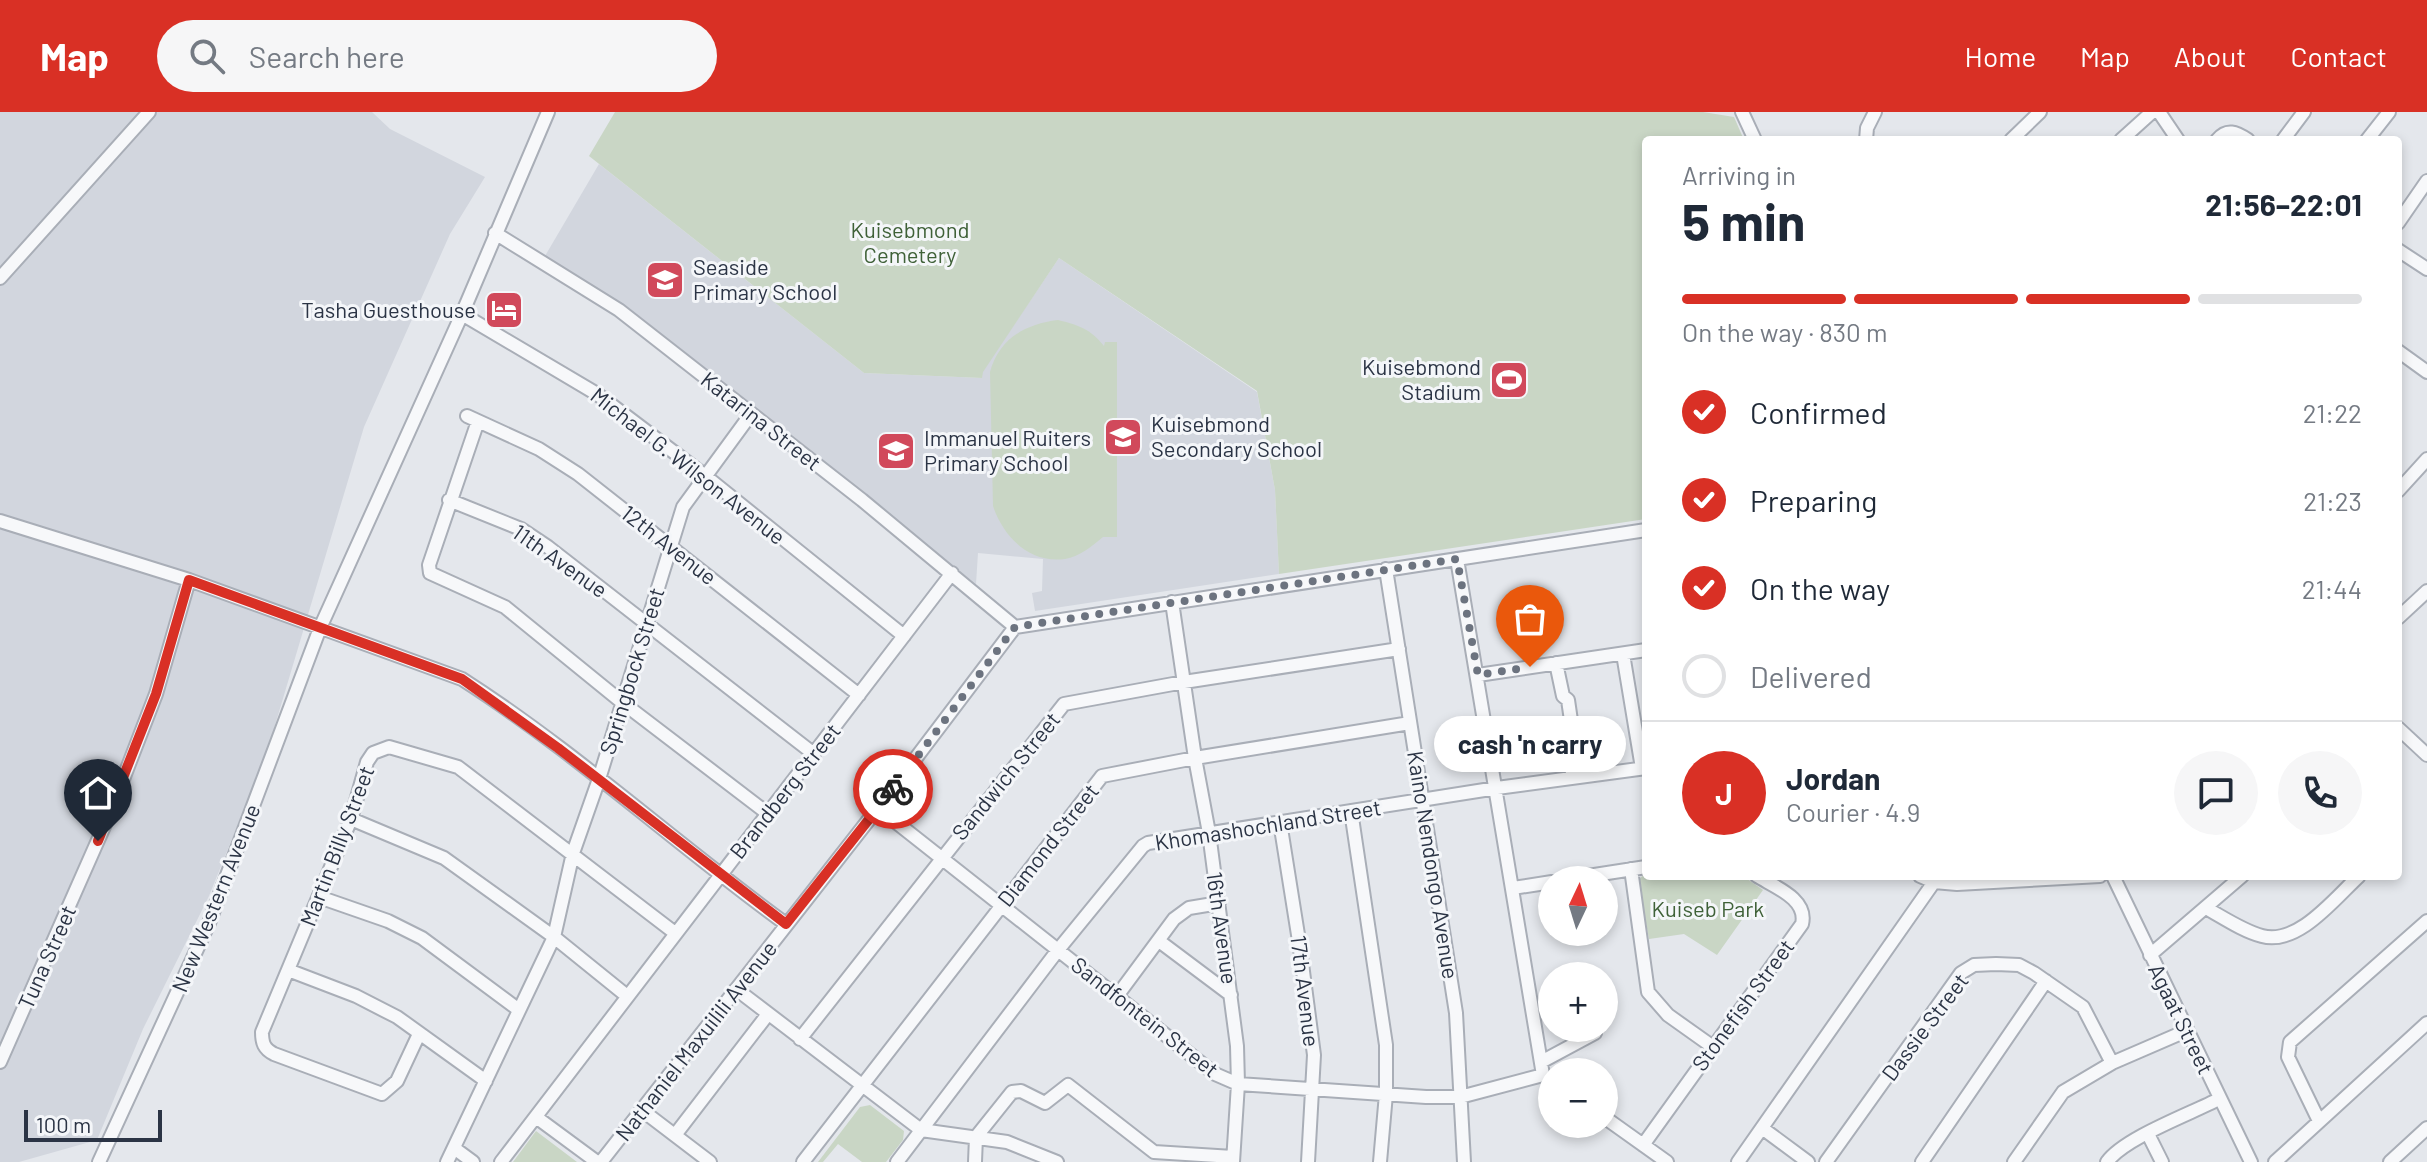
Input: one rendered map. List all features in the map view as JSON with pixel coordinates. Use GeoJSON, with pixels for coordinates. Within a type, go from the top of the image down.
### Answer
{"type":"FeatureCollection","features":[{"type":"Feature","properties":{"kind":"street"},"geometry":{"type":"LineString","coordinates":[[0,278],[149,112]]}},
{"type":"Feature","properties":{"kind":"street","name":"New Western Avenue"},"geometry":{"type":"LineString","coordinates":[[99,1162],[209,923],[320,628],[462,314],[548,112]]}},
{"type":"Feature","properties":{"kind":"street"},"geometry":{"type":"LineString","coordinates":[[1742,112],[1753,136]]}},
{"type":"Feature","properties":{"kind":"street"},"geometry":{"type":"LineString","coordinates":[[1866,136],[1875,112]]}},
{"type":"Feature","properties":{"kind":"street"},"geometry":{"type":"LineString","coordinates":[[2015,136],[2040,112]]}},
{"type":"Feature","properties":{"kind":"street"},"geometry":{"type":"LineString","coordinates":[[2125,136],[2152,112]]}},
{"type":"Feature","properties":{"kind":"street"},"geometry":{"type":"LineString","coordinates":[[2159,112],[2175,136]]}},
{"type":"Feature","properties":{"kind":"street"},"geometry":{"type":"LineString","coordinates":[[2286,136],[2304,112]]}},
{"type":"Feature","properties":{"kind":"street"},"geometry":{"type":"LineString","coordinates":[[2370,136],[2389,112]]}},
{"type":"Feature","properties":{"kind":"street"},"geometry":{"type":"LineString","coordinates":[[2220,136],[2230,132],[2242,136]]}},
{"type":"Feature","properties":{"kind":"street"},"geometry":{"type":"LineString","coordinates":[[2402,217],[2427,181]]}},
{"type":"Feature","properties":{"kind":"street","name":"Katarina Street"},"geometry":{"type":"LineString","coordinates":[[495,233],[619,310],[952,573],[1015,627]]}},
{"type":"Feature","properties":{"kind":"street"},"geometry":{"type":"LineString","coordinates":[[2402,253],[2427,269]]}},
{"type":"Feature","properties":{"kind":"street","name":"Michael G. Wilson Avenue"},"geometry":{"type":"LineString","coordinates":[[462,314],[597,394],[704,475],[904,636]]}},
{"type":"Feature","properties":{"kind":"street"},"geometry":{"type":"LineString","coordinates":[[2402,354],[2427,372]]}},
{"type":"Feature","properties":{"kind":"street","name":"Springbock Street"},"geometry":{"type":"LineString","coordinates":[[447,1162],[554,937],[573,853],[683,507],[751,414]]}},
{"type":"Feature","properties":{"kind":"street","name":"12th Avenue"},"geometry":{"type":"LineString","coordinates":[[449,500],[472,418],[539,449],[578,474],[859,695]]}},
{"type":"Feature","properties":{"kind":"street"},"geometry":{"type":"LineString","coordinates":[[2402,487],[2427,459]]}},
{"type":"Feature","properties":{"kind":"street"},"geometry":{"type":"LineString","coordinates":[[449,500],[429,565],[430,573],[505,607],[623,703],[767,813]]}},
{"type":"Feature","properties":{"kind":"street","name":"11th Avenue"},"geometry":{"type":"LineString","coordinates":[[449,500],[521,529],[814,754]]}},
{"type":"Feature","properties":{"kind":"street"},"geometry":{"type":"LineString","coordinates":[[0,521],[189,580],[462,679],[496,701],[786,924]]}},
{"type":"Feature","properties":{"kind":"street"},"geometry":{"type":"LineString","coordinates":[[1015,627],[1642,531]]}},
{"type":"Feature","properties":{"kind":"street"},"geometry":{"type":"LineString","coordinates":[[1457,559],[1542,1058]]}},
{"type":"Feature","properties":{"kind":"street","name":"Kaino Nendongo Avenue"},"geometry":{"type":"LineString","coordinates":[[1386,569],[1456,1013],[1464,1162]]}},
{"type":"Feature","properties":{"kind":"street","name":"Brandberg Street"},"geometry":{"type":"LineString","coordinates":[[501,1162],[952,573]]}},
{"type":"Feature","properties":{"kind":"street","name":"Tuna Street"},"geometry":{"type":"LineString","coordinates":[[0,1062],[110,813],[156,694],[189,580]]}},
{"type":"Feature","properties":{"kind":"street"},"geometry":{"type":"LineString","coordinates":[[2402,614],[2427,591]]}},
{"type":"Feature","properties":{"kind":"street","name":"16th Avenue"},"geometry":{"type":"LineString","coordinates":[[1172,602],[1209,833],[1237,1046],[1233,1160]]}},
{"type":"Feature","properties":{"kind":"street","name":"Nathaniel Maxuilili Avenue"},"geometry":{"type":"LineString","coordinates":[[599,1162],[643,1111],[1015,627]]}},
{"type":"Feature","properties":{"kind":"street","name":"Sandwich Street"},"geometry":{"type":"LineString","coordinates":[[800,1039],[1064,704],[1399,649]]}},
{"type":"Feature","properties":{"kind":"street"},"geometry":{"type":"LineString","coordinates":[[1478,675],[1642,651]]}},
{"type":"Feature","properties":{"kind":"street"},"geometry":{"type":"LineString","coordinates":[[1623,654],[1642,757]]}},
{"type":"Feature","properties":{"kind":"street"},"geometry":{"type":"LineString","coordinates":[[1556,663],[1563,696],[1568,700],[1574,741],[1571,750],[1572,777]]}},
{"type":"Feature","properties":{"kind":"street","name":"Diamond Street"},"geometry":{"type":"LineString","coordinates":[[803,1162],[1102,776],[1410,723]]}},
{"type":"Feature","properties":{"kind":"street"},"geometry":{"type":"LineString","coordinates":[[2402,732],[2427,755]]}},
{"type":"Feature","properties":{"kind":"street","name":"Martin Billy Street"},"geometry":{"type":"LineString","coordinates":[[419,1034],[397,1081],[382,1094],[274,1054],[265,1049],[262,1032],[351,819],[367,762],[373,753],[389,747],[458,767],[675,933]]}},
{"type":"Feature","properties":{"kind":"street","name":"Khomashochland Street"},"geometry":{"type":"LineString","coordinates":[[897,1162],[1058,950],[1143,846],[1155,841],[1423,799],[1642,768]]}},
{"type":"Feature","properties":{"kind":"street","name":"Sandfontein Street"},"geometry":{"type":"LineString","coordinates":[[878,808],[1215,1074],[1238,1084],[1460,1097],[1538,1075]]}},
{"type":"Feature","properties":{"kind":"street"},"geometry":{"type":"LineString","coordinates":[[1351,811],[1386,1045],[1386,1094],[1380,1162]]}},
{"type":"Feature","properties":{"kind":"street"},"geometry":{"type":"LineString","coordinates":[[351,819],[444,858],[554,937],[627,996]]}},
{"type":"Feature","properties":{"kind":"street","name":"17th Avenue"},"geometry":{"type":"LineString","coordinates":[[1280,822],[1314,1055],[1308,1162]]}},
{"type":"Feature","properties":{"kind":"street"},"geometry":{"type":"LineString","coordinates":[[1618,871],[1642,868]]}},
{"type":"Feature","properties":{"kind":"street"},"geometry":{"type":"LineString","coordinates":[[1631,869],[1648,992],[1668,1015],[1713,1047]]}},
{"type":"Feature","properties":{"kind":"street","name":"Stonefish Street"},"geometry":{"type":"LineString","coordinates":[[1643,1145],[1802,924],[1803,910],[1798,903],[1763,880]]}},
{"type":"Feature","properties":{"kind":"street"},"geometry":{"type":"LineString","coordinates":[[1929,880],[1957,884],[2028,880]]}},
{"type":"Feature","properties":{"kind":"street","name":"Agaat Street"},"geometry":{"type":"LineString","coordinates":[[2115,880],[2251,1162]]}},
{"type":"Feature","properties":{"kind":"street"},"geometry":{"type":"LineString","coordinates":[[2150,955],[2238,880]]}},
{"type":"Feature","properties":{"kind":"street"},"geometry":{"type":"LineString","coordinates":[[2206,908],[2263,936],[2284,937],[2299,930],[2355,880]]}},
{"type":"Feature","properties":{"kind":"street"},"geometry":{"type":"LineString","coordinates":[[1738,1162],[1934,882]]}},
{"type":"Feature","properties":{"kind":"street"},"geometry":{"type":"LineString","coordinates":[[1513,888],[1538,884]]}},
{"type":"Feature","properties":{"kind":"street"},"geometry":{"type":"LineString","coordinates":[[319,897],[388,921],[422,938],[519,1010]]}},
{"type":"Feature","properties":{"kind":"street"},"geometry":{"type":"LineString","coordinates":[[1117,996],[1174,919],[1189,908],[1219,903]]}},
{"type":"Feature","properties":{"kind":"street"},"geometry":{"type":"LineString","coordinates":[[2319,1121],[2288,1057],[2290,1042],[2427,921]]}},
{"type":"Feature","properties":{"kind":"street"},"geometry":{"type":"LineString","coordinates":[[1159,941],[1231,995]]}},
{"type":"Feature","properties":{"kind":"street","name":"Dassie Street"},"geometry":{"type":"LineString","coordinates":[[1826,1162],[1961,973],[1974,965],[2019,965],[2083,1007],[2112,1063]]}},
{"type":"Feature","properties":{"kind":"street"},"geometry":{"type":"LineString","coordinates":[[288,970],[356,996],[397,1017],[486,1081]]}},
{"type":"Feature","properties":{"kind":"street"},"geometry":{"type":"LineString","coordinates":[[1922,1162],[2046,981]]}},
{"type":"Feature","properties":{"kind":"street"},"geometry":{"type":"LineString","coordinates":[[736,989],[921,1130],[1007,1142],[1057,1162]]}},
{"type":"Feature","properties":{"kind":"street"},"geometry":{"type":"LineString","coordinates":[[675,1135],[768,1014]]}},
{"type":"Feature","properties":{"kind":"street"},"geometry":{"type":"LineString","coordinates":[[2275,1162],[2427,1023]]}},
{"type":"Feature","properties":{"kind":"street"},"geometry":{"type":"LineString","coordinates":[[2014,1162],[2063,1092],[2112,1063],[2186,1031]]}},
{"type":"Feature","properties":{"kind":"street","name":"Sandfontein Street"},"geometry":{"type":"LineString","coordinates":[[1564,1058],[1584,1042]]}},
{"type":"Feature","properties":{"kind":"street"},"geometry":{"type":"LineString","coordinates":[[975,1162],[976,1137],[1012,1092],[1021,1091],[1045,1103],[1068,1085],[1154,1152],[1233,1160]]}},
{"type":"Feature","properties":{"kind":"street"},"geometry":{"type":"LineString","coordinates":[[2107,1162],[2118,1149],[2219,1099]]}},
{"type":"Feature","properties":{"kind":"street"},"geometry":{"type":"LineString","coordinates":[[643,1111],[710,1162]]}},
{"type":"Feature","properties":{"kind":"street"},"geometry":{"type":"LineString","coordinates":[[536,1117],[599,1162]]}},
{"type":"Feature","properties":{"kind":"street"},"geometry":{"type":"LineString","coordinates":[[1618,1127],[1667,1162]]}},
{"type":"Feature","properties":{"kind":"street"},"geometry":{"type":"LineString","coordinates":[[1762,1128],[1808,1162]]}},
{"type":"Feature","properties":{"kind":"street"},"geometry":{"type":"LineString","coordinates":[[2390,1162],[2427,1128]]}},
{"type":"Feature","properties":{"kind":"street"},"geometry":{"type":"LineString","coordinates":[[2148,1134],[2162,1162]]}},
{"type":"Feature","properties":{"kind":"street"},"geometry":{"type":"LineString","coordinates":[[454,1148],[473,1162]]}},
{"type":"Feature","properties":{"kind":"shaded area"},"geometry":{"type":"Polygon","coordinates":[[[0,112],[372,112],[390,129],[485,177],[450,234],[364,427],[267,752],[209,896],[143,1029],[97,1140],[19,1162],[0,1162],[0,112]]]}},
{"type":"Feature","properties":{"kind":"shaded area"},"geometry":{"type":"Polygon","coordinates":[[[599,164],[864,373],[982,378],[982,372],[1059,258],[1257,392],[1275,490],[1279,574],[1035,611],[1032,593],[1042,591],[1043,559],[978,553],[976,584],[624,305],[545,256],[599,164]]]}},
{"type":"Feature","properties":{"kind":"green space","name":"Kuisebmond Cemetery"},"geometry":{"type":"Polygon","coordinates":[[[615,112],[1703,112],[1734,117],[1742,136],[1642,136],[1642,520],[1279,574],[1275,490],[1257,391],[1059,258],[982,378],[864,373],[589,156],[615,112]]]}},
{"type":"Feature","properties":{"kind":"green space"},"geometry":{"type":"Polygon","coordinates":[[[1058,320],[1084,328],[1104,346],[1105,342],[1117,342],[1117,537],[1103,537],[1085,551],[1065,559],[1040,557],[1019,546],[1003,528],[993,506],[990,372],[994,360],[1015,335],[1035,325],[1058,320]]]}},
{"type":"Feature","properties":{"kind":"green space","name":"Kuiseb Park"},"geometry":{"type":"Polygon","coordinates":[[[1642,876],[1642,880],[1749,880],[1763,890],[1717,955],[1684,934],[1649,939],[1638,880],[1642,876]]]}},
{"type":"Feature","properties":{"kind":"green space"},"geometry":{"type":"Polygon","coordinates":[[[870,1105],[904,1131],[903,1140],[886,1162],[862,1162],[838,1144],[823,1162],[818,1162],[860,1107],[870,1105]]]}},
{"type":"Feature","properties":{"kind":"green space"},"geometry":{"type":"Polygon","coordinates":[[[536,1131],[577,1162],[513,1162],[536,1131]]]}},
{"type":"Feature","properties":{"kind":"way so far"},"geometry":{"type":"LineString","coordinates":[[893,789],[1015,627],[1457,559],[1478,675],[1530,667]]}},
{"type":"Feature","properties":{"kind":"place","name":"Seaside Primary School"},"geometry":{"type":"Point","coordinates":[665,280]}},
{"type":"Feature","properties":{"kind":"place","name":"Tasha Guesthouse"},"geometry":{"type":"Point","coordinates":[504,310]}},
{"type":"Feature","properties":{"kind":"place","name":"Kuisebmond Stadium"},"geometry":{"type":"Point","coordinates":[1509,380]}},
{"type":"Feature","properties":{"kind":"place","name":"Kuisebmond Secondary School"},"geometry":{"type":"Point","coordinates":[1123,437]}},
{"type":"Feature","properties":{"kind":"place","name":"Immanuel Ruiters Primary School"},"geometry":{"type":"Point","coordinates":[896,451]}},
{"type":"Feature","properties":{"kind":"place","name":"cash 'n carry"},"geometry":{"type":"Point","coordinates":[1530,667]}},
{"type":"Feature","properties":{"kind":"route"},"geometry":{"type":"LineString","coordinates":[[98,841],[156,694],[189,580],[462,679],[496,701],[786,924],[893,789]]}}]}
